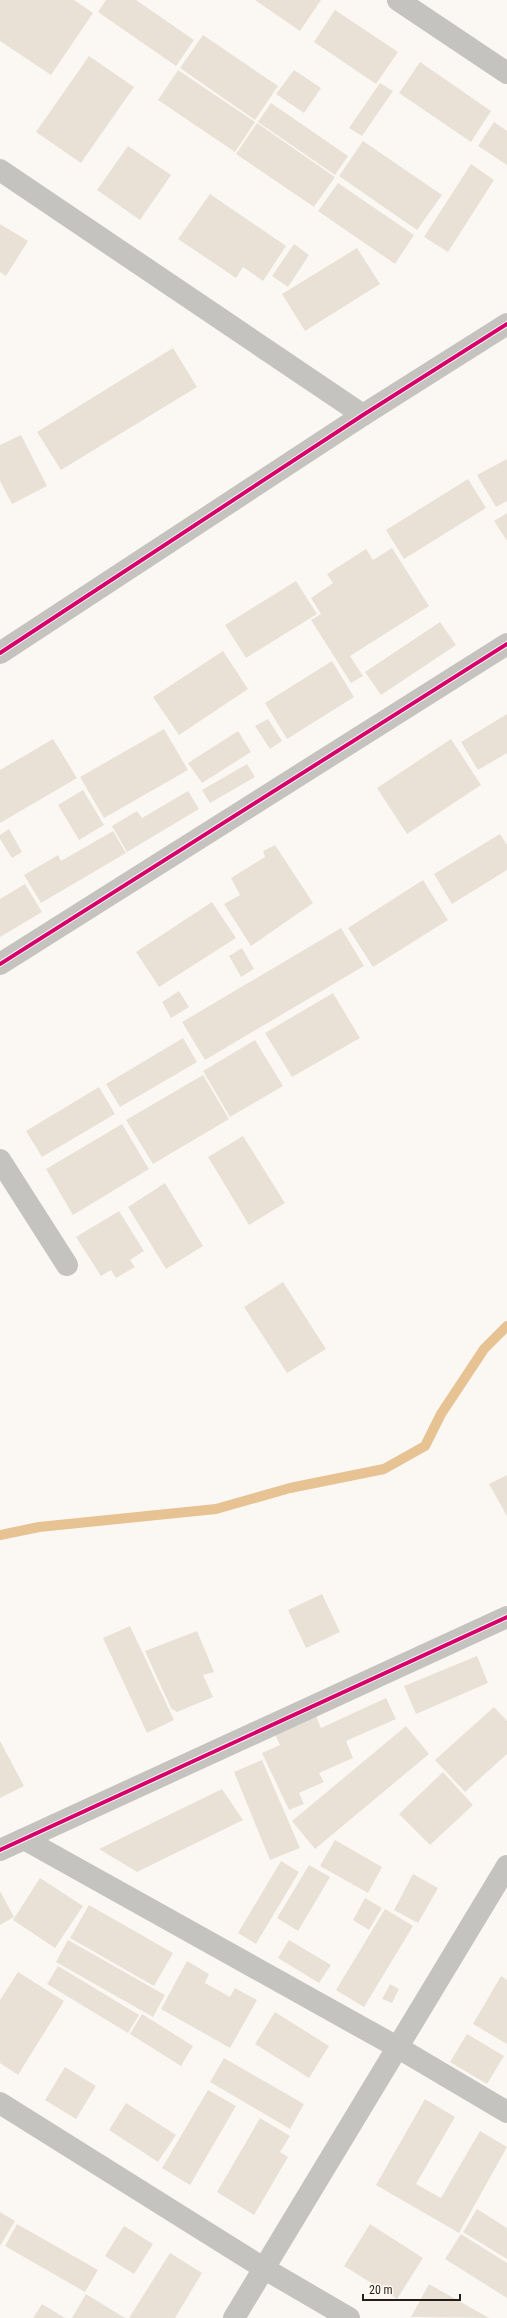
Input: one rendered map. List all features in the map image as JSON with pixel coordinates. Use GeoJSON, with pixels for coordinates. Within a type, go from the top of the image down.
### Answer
{"type":"FeatureCollection","features":[{"type":"Feature","properties":{"kind":"street"},"geometry":{"type":"LineString","coordinates":[[398,0],[507,73]]}},
{"type":"Feature","properties":{"kind":"street"},"geometry":{"type":"LineString","coordinates":[[0,170],[363,415]]}},
{"type":"Feature","properties":{"kind":"street"},"geometry":{"type":"LineString","coordinates":[[0,653],[363,415],[507,324]]}},
{"type":"Feature","properties":{"kind":"street"},"geometry":{"type":"LineString","coordinates":[[0,964],[507,644]]}},
{"type":"Feature","properties":{"kind":"street"},"geometry":{"type":"LineString","coordinates":[[0,1160],[67,1265]]}},
{"type":"Feature","properties":{"kind":"street"},"geometry":{"type":"LineString","coordinates":[[0,1850],[377,1675],[507,1617]]}},
{"type":"Feature","properties":{"kind":"street"},"geometry":{"type":"LineString","coordinates":[[24,1840],[397,2047],[507,2112]]}},
{"type":"Feature","properties":{"kind":"street"},"geometry":{"type":"LineString","coordinates":[[234,2318],[265,2269],[507,1866]]}},
{"type":"Feature","properties":{"kind":"street"},"geometry":{"type":"LineString","coordinates":[[0,2104],[265,2269],[349,2318]]}},
{"type":"Feature","properties":{"kind":"building"},"geometry":{"type":"Polygon","coordinates":[[[0,0],[74,0],[93,13],[51,75],[0,41],[0,0]]]}},
{"type":"Feature","properties":{"kind":"building"},"geometry":{"type":"Polygon","coordinates":[[[106,0],[136,0],[194,40],[176,66],[98,12],[106,0]]]}},
{"type":"Feature","properties":{"kind":"building"},"geometry":{"type":"Polygon","coordinates":[[[255,0],[321,0],[300,31],[255,0]]]}},
{"type":"Feature","properties":{"kind":"building"},"geometry":{"type":"Polygon","coordinates":[[[335,10],[398,52],[376,84],[314,42],[335,10]]]}},
{"type":"Feature","properties":{"kind":"building"},"geometry":{"type":"Polygon","coordinates":[[[203,35],[278,86],[255,120],[180,68],[203,35]]]}},
{"type":"Feature","properties":{"kind":"building"},"geometry":{"type":"Polygon","coordinates":[[[89,56],[134,87],[81,163],[36,132],[89,56]]]}},
{"type":"Feature","properties":{"kind":"building"},"geometry":{"type":"Polygon","coordinates":[[[420,62],[491,111],[471,142],[399,93],[420,62]]]}},
{"type":"Feature","properties":{"kind":"building"},"geometry":{"type":"Polygon","coordinates":[[[178,70],[255,122],[235,152],[158,100],[178,70]]]}},
{"type":"Feature","properties":{"kind":"building"},"geometry":{"type":"Polygon","coordinates":[[[294,70],[321,88],[304,113],[276,94],[294,70]]]}},
{"type":"Feature","properties":{"kind":"building"},"geometry":{"type":"Polygon","coordinates":[[[380,83],[393,91],[362,136],[349,128],[380,83]]]}},
{"type":"Feature","properties":{"kind":"building"},"geometry":{"type":"Polygon","coordinates":[[[271,103],[348,156],[335,175],[258,122],[271,103]]]}},
{"type":"Feature","properties":{"kind":"building"},"geometry":{"type":"Polygon","coordinates":[[[494,122],[507,131],[507,165],[478,146],[494,122]]]}},
{"type":"Feature","properties":{"kind":"building"},"geometry":{"type":"Polygon","coordinates":[[[257,123],[335,177],[314,207],[236,154],[257,123]]]}},
{"type":"Feature","properties":{"kind":"building"},"geometry":{"type":"Polygon","coordinates":[[[363,141],[442,195],[417,230],[339,176],[363,141]]]}},
{"type":"Feature","properties":{"kind":"building"},"geometry":{"type":"Polygon","coordinates":[[[128,146],[171,175],[140,220],[97,190],[128,146]]]}},
{"type":"Feature","properties":{"kind":"building"},"geometry":{"type":"Polygon","coordinates":[[[471,164],[494,180],[448,252],[424,237],[471,164]]]}},
{"type":"Feature","properties":{"kind":"building"},"geometry":{"type":"Polygon","coordinates":[[[338,183],[414,235],[395,264],[318,211],[338,183]]]}},
{"type":"Feature","properties":{"kind":"building"},"geometry":{"type":"Polygon","coordinates":[[[210,194],[286,246],[263,281],[243,267],[236,278],[178,239],[210,194]]]}},
{"type":"Feature","properties":{"kind":"building"},"geometry":{"type":"Polygon","coordinates":[[[0,224],[28,241],[6,276],[0,272],[0,224]]]}},
{"type":"Feature","properties":{"kind":"building"},"geometry":{"type":"Polygon","coordinates":[[[294,244],[309,255],[288,287],[272,276],[294,244]]]}},
{"type":"Feature","properties":{"kind":"building"},"geometry":{"type":"Polygon","coordinates":[[[357,248],[380,284],[305,331],[282,294],[357,248]]]}},
{"type":"Feature","properties":{"kind":"building"},"geometry":{"type":"Polygon","coordinates":[[[173,348],[197,387],[61,470],[37,432],[173,348]]]}},
{"type":"Feature","properties":{"kind":"building"},"geometry":{"type":"Polygon","coordinates":[[[21,435],[47,486],[12,504],[0,481],[0,445],[21,435]]]}},
{"type":"Feature","properties":{"kind":"building"},"geometry":{"type":"Polygon","coordinates":[[[507,459],[507,501],[496,507],[477,475],[507,459]]]}},
{"type":"Feature","properties":{"kind":"building"},"geometry":{"type":"Polygon","coordinates":[[[468,479],[486,508],[404,559],[386,530],[468,479]]]}},
{"type":"Feature","properties":{"kind":"building"},"geometry":{"type":"Polygon","coordinates":[[[507,513],[507,541],[494,521],[507,513]]]}},
{"type":"Feature","properties":{"kind":"building"},"geometry":{"type":"Polygon","coordinates":[[[392,548],[429,606],[350,656],[363,676],[351,683],[311,620],[321,614],[311,598],[333,583],[327,574],[366,549],[373,560],[392,548]]]}},
{"type":"Feature","properties":{"kind":"building"},"geometry":{"type":"Polygon","coordinates":[[[296,581],[317,614],[246,658],[225,625],[296,581]]]}},
{"type":"Feature","properties":{"kind":"building"},"geometry":{"type":"Polygon","coordinates":[[[440,622],[456,645],[381,695],[365,672],[440,622]]]}},
{"type":"Feature","properties":{"kind":"building"},"geometry":{"type":"Polygon","coordinates":[[[223,651],[248,689],[179,735],[153,697],[223,651]]]}},
{"type":"Feature","properties":{"kind":"building"},"geometry":{"type":"Polygon","coordinates":[[[332,661],[354,697],[287,739],[265,703],[332,661]]]}},
{"type":"Feature","properties":{"kind":"building"},"geometry":{"type":"Polygon","coordinates":[[[507,714],[507,753],[478,770],[461,742],[507,714]]]}},
{"type":"Feature","properties":{"kind":"building"},"geometry":{"type":"Polygon","coordinates":[[[268,719],[282,741],[270,749],[255,726],[268,719]]]}},
{"type":"Feature","properties":{"kind":"building"},"geometry":{"type":"Polygon","coordinates":[[[164,729],[188,770],[104,818],[80,777],[164,729]]]}},
{"type":"Feature","properties":{"kind":"building"},"geometry":{"type":"Polygon","coordinates":[[[238,731],[251,752],[202,783],[188,763],[238,731]]]}},
{"type":"Feature","properties":{"kind":"building"},"geometry":{"type":"Polygon","coordinates":[[[53,739],[77,778],[0,823],[0,770],[53,739]]]}},
{"type":"Feature","properties":{"kind":"building"},"geometry":{"type":"Polygon","coordinates":[[[451,739],[481,785],[407,834],[377,788],[451,739]]]}},
{"type":"Feature","properties":{"kind":"building"},"geometry":{"type":"Polygon","coordinates":[[[247,764],[255,777],[210,803],[202,790],[247,764]]]}},
{"type":"Feature","properties":{"kind":"building"},"geometry":{"type":"Polygon","coordinates":[[[83,790],[104,825],[79,840],[58,805],[83,790]]]}},
{"type":"Feature","properties":{"kind":"building"},"geometry":{"type":"Polygon","coordinates":[[[188,791],[199,809],[127,852],[112,826],[137,811],[142,818],[188,791]]]}},
{"type":"Feature","properties":{"kind":"building"},"geometry":{"type":"Polygon","coordinates":[[[9,829],[22,852],[12,858],[0,839],[0,835],[9,829]]]}},
{"type":"Feature","properties":{"kind":"building"},"geometry":{"type":"Polygon","coordinates":[[[113,831],[126,853],[41,903],[24,875],[58,855],[61,861],[113,831]]]}},
{"type":"Feature","properties":{"kind":"building"},"geometry":{"type":"Polygon","coordinates":[[[500,834],[507,845],[507,870],[452,904],[434,874],[500,834]]]}},
{"type":"Feature","properties":{"kind":"building"},"geometry":{"type":"Polygon","coordinates":[[[275,845],[313,903],[251,946],[224,904],[240,895],[231,878],[265,857],[263,851],[275,845]]]}},
{"type":"Feature","properties":{"kind":"building"},"geometry":{"type":"Polygon","coordinates":[[[423,880],[448,920],[373,967],[348,928],[423,880]]]}},
{"type":"Feature","properties":{"kind":"building"},"geometry":{"type":"Polygon","coordinates":[[[25,884],[42,912],[0,937],[0,899],[25,884]]]}},
{"type":"Feature","properties":{"kind":"building"},"geometry":{"type":"Polygon","coordinates":[[[212,902],[236,938],[159,987],[136,952],[212,902]]]}},
{"type":"Feature","properties":{"kind":"building"},"geometry":{"type":"Polygon","coordinates":[[[341,928],[364,966],[205,1060],[182,1022],[341,928]]]}},
{"type":"Feature","properties":{"kind":"building"},"geometry":{"type":"Polygon","coordinates":[[[242,948],[254,969],[241,977],[229,956],[242,948]]]}},
{"type":"Feature","properties":{"kind":"building"},"geometry":{"type":"Polygon","coordinates":[[[179,991],[189,1007],[171,1018],[162,1002],[179,991]]]}},
{"type":"Feature","properties":{"kind":"building"},"geometry":{"type":"Polygon","coordinates":[[[333,993],[360,1038],[292,1077],[265,1033],[333,993]]]}},
{"type":"Feature","properties":{"kind":"building"},"geometry":{"type":"Polygon","coordinates":[[[183,1038],[197,1062],[120,1107],[106,1084],[183,1038]]]}},
{"type":"Feature","properties":{"kind":"building"},"geometry":{"type":"Polygon","coordinates":[[[255,1040],[283,1086],[230,1117],[203,1071],[255,1040]]]}},
{"type":"Feature","properties":{"kind":"building"},"geometry":{"type":"Polygon","coordinates":[[[203,1075],[229,1119],[153,1164],[126,1120],[203,1075]]]}},
{"type":"Feature","properties":{"kind":"building"},"geometry":{"type":"Polygon","coordinates":[[[99,1087],[115,1114],[42,1157],[26,1131],[99,1087]]]}},
{"type":"Feature","properties":{"kind":"building"},"geometry":{"type":"Polygon","coordinates":[[[122,1124],[149,1169],[73,1215],[46,1169],[122,1124]]]}},
{"type":"Feature","properties":{"kind":"building"},"geometry":{"type":"Polygon","coordinates":[[[243,1136],[285,1203],[249,1225],[208,1157],[243,1136]]]}},
{"type":"Feature","properties":{"kind":"building"},"geometry":{"type":"Polygon","coordinates":[[[165,1183],[203,1246],[166,1269],[128,1207],[165,1183]]]}},
{"type":"Feature","properties":{"kind":"building"},"geometry":{"type":"Polygon","coordinates":[[[119,1211],[144,1251],[130,1260],[135,1267],[116,1278],[111,1270],[101,1276],[76,1237],[119,1211]]]}},
{"type":"Feature","properties":{"kind":"building"},"geometry":{"type":"Polygon","coordinates":[[[283,1282],[326,1349],[287,1373],[244,1307],[283,1282]]]}},
{"type":"Feature","properties":{"kind":"building"},"geometry":{"type":"Polygon","coordinates":[[[507,1475],[507,1516],[489,1484],[507,1475]]]}},
{"type":"Feature","properties":{"kind":"building"},"geometry":{"type":"Polygon","coordinates":[[[322,1594],[340,1632],[306,1648],[288,1610],[322,1594]]]}},
{"type":"Feature","properties":{"kind":"building"},"geometry":{"type":"Polygon","coordinates":[[[130,1626],[174,1720],[147,1733],[103,1638],[130,1626]]]}},
{"type":"Feature","properties":{"kind":"building"},"geometry":{"type":"Polygon","coordinates":[[[197,1631],[214,1672],[203,1675],[213,1697],[177,1712],[171,1708],[145,1651],[197,1631]]]}},
{"type":"Feature","properties":{"kind":"building"},"geometry":{"type":"Polygon","coordinates":[[[477,1656],[488,1683],[416,1714],[404,1686],[477,1656]]]}},
{"type":"Feature","properties":{"kind":"building"},"geometry":{"type":"Polygon","coordinates":[[[386,1698],[396,1719],[346,1741],[353,1758],[319,1773],[324,1782],[299,1793],[304,1804],[289,1810],[262,1753],[280,1745],[274,1732],[315,1714],[321,1728],[386,1698]]]}},
{"type":"Feature","properties":{"kind":"building"},"geometry":{"type":"Polygon","coordinates":[[[494,1707],[507,1721],[507,1754],[465,1792],[435,1760],[494,1707]]]}},
{"type":"Feature","properties":{"kind":"building"},"geometry":{"type":"Polygon","coordinates":[[[406,1726],[429,1754],[315,1849],[292,1821],[406,1726]]]}},
{"type":"Feature","properties":{"kind":"building"},"geometry":{"type":"Polygon","coordinates":[[[0,1741],[24,1786],[0,1798],[0,1741]]]}},
{"type":"Feature","properties":{"kind":"building"},"geometry":{"type":"Polygon","coordinates":[[[262,1760],[300,1848],[270,1860],[234,1772],[262,1760]]]}},
{"type":"Feature","properties":{"kind":"building"},"geometry":{"type":"Polygon","coordinates":[[[443,1772],[473,1805],[430,1845],[399,1814],[443,1772]]]}},
{"type":"Feature","properties":{"kind":"building"},"geometry":{"type":"Polygon","coordinates":[[[222,1789],[243,1820],[137,1872],[99,1849],[222,1789]]]}},
{"type":"Feature","properties":{"kind":"building"},"geometry":{"type":"Polygon","coordinates":[[[335,1840],[382,1867],[368,1893],[320,1866],[335,1840]]]}},
{"type":"Feature","properties":{"kind":"building"},"geometry":{"type":"Polygon","coordinates":[[[281,1861],[299,1872],[256,1944],[238,1933],[281,1861]]]}},
{"type":"Feature","properties":{"kind":"building"},"geometry":{"type":"Polygon","coordinates":[[[309,1865],[330,1877],[298,1931],[277,1918],[309,1865]]]}},
{"type":"Feature","properties":{"kind":"building"},"geometry":{"type":"Polygon","coordinates":[[[413,1874],[438,1888],[418,1923],[394,1910],[413,1874]]]}},
{"type":"Feature","properties":{"kind":"building"},"geometry":{"type":"Polygon","coordinates":[[[40,1878],[83,1906],[55,1948],[13,1920],[40,1878]]]}},
{"type":"Feature","properties":{"kind":"building"},"geometry":{"type":"Polygon","coordinates":[[[0,1891],[14,1917],[0,1925],[0,1891]]]}},
{"type":"Feature","properties":{"kind":"building"},"geometry":{"type":"Polygon","coordinates":[[[365,1898],[382,1908],[369,1930],[353,1920],[365,1898]]]}},
{"type":"Feature","properties":{"kind":"building"},"geometry":{"type":"Polygon","coordinates":[[[89,1905],[173,1953],[154,1986],[70,1938],[89,1905]]]}},
{"type":"Feature","properties":{"kind":"building"},"geometry":{"type":"Polygon","coordinates":[[[385,1909],[413,1926],[364,2007],[336,1990],[385,1909]]]}},
{"type":"Feature","properties":{"kind":"building"},"geometry":{"type":"Polygon","coordinates":[[[68,1940],[165,1995],[153,2017],[56,1962],[68,1940]]]}},
{"type":"Feature","properties":{"kind":"building"},"geometry":{"type":"Polygon","coordinates":[[[289,1940],[331,1965],[319,1983],[278,1958],[289,1940]]]}},
{"type":"Feature","properties":{"kind":"building"},"geometry":{"type":"Polygon","coordinates":[[[187,1961],[209,1974],[205,1983],[230,1997],[235,1988],[257,2000],[230,2048],[161,2009],[187,1961]]]}},
{"type":"Feature","properties":{"kind":"building"},"geometry":{"type":"Polygon","coordinates":[[[58,1966],[139,2015],[128,2033],[47,1984],[58,1966]]]}},
{"type":"Feature","properties":{"kind":"building"},"geometry":{"type":"Polygon","coordinates":[[[18,1972],[64,2001],[18,2075],[0,2063],[0,2000],[18,1972]]]}},
{"type":"Feature","properties":{"kind":"building"},"geometry":{"type":"Polygon","coordinates":[[[501,1976],[507,1980],[507,2044],[473,2024],[501,1976]]]}},
{"type":"Feature","properties":{"kind":"building"},"geometry":{"type":"Polygon","coordinates":[[[390,1984],[399,1989],[392,2003],[382,1999],[390,1984]]]}},
{"type":"Feature","properties":{"kind":"building"},"geometry":{"type":"Polygon","coordinates":[[[275,2012],[329,2046],[309,2078],[255,2044],[275,2012]]]}},
{"type":"Feature","properties":{"kind":"building"},"geometry":{"type":"Polygon","coordinates":[[[142,2014],[193,2046],[181,2066],[130,2034],[142,2014]]]}},
{"type":"Feature","properties":{"kind":"building"},"geometry":{"type":"Polygon","coordinates":[[[467,2034],[504,2056],[487,2084],[450,2062],[467,2034]]]}},
{"type":"Feature","properties":{"kind":"building"},"geometry":{"type":"Polygon","coordinates":[[[224,2058],[304,2104],[290,2129],[210,2082],[224,2058]]]}},
{"type":"Feature","properties":{"kind":"building"},"geometry":{"type":"Polygon","coordinates":[[[65,2067],[96,2086],[76,2119],[45,2100],[65,2067]]]}},
{"type":"Feature","properties":{"kind":"building"},"geometry":{"type":"Polygon","coordinates":[[[208,2090],[236,2106],[190,2185],[162,2168],[208,2090]]]}},
{"type":"Feature","properties":{"kind":"building"},"geometry":{"type":"Polygon","coordinates":[[[425,2099],[455,2117],[416,2184],[441,2198],[480,2131],[507,2147],[459,2233],[376,2185],[425,2099]]]}},
{"type":"Feature","properties":{"kind":"building"},"geometry":{"type":"Polygon","coordinates":[[[126,2103],[176,2135],[158,2162],[109,2130],[126,2103]]]}},
{"type":"Feature","properties":{"kind":"building"},"geometry":{"type":"Polygon","coordinates":[[[260,2118],[290,2136],[280,2152],[288,2157],[254,2215],[217,2192],[260,2118]]]}},
{"type":"Feature","properties":{"kind":"building"},"geometry":{"type":"Polygon","coordinates":[[[477,2209],[507,2228],[507,2259],[463,2232],[477,2209]]]}},
{"type":"Feature","properties":{"kind":"building"},"geometry":{"type":"Polygon","coordinates":[[[0,2212],[15,2221],[0,2246],[0,2212]]]}},
{"type":"Feature","properties":{"kind":"building"},"geometry":{"type":"Polygon","coordinates":[[[17,2224],[98,2270],[85,2292],[5,2246],[17,2224]]]}},
{"type":"Feature","properties":{"kind":"building"},"geometry":{"type":"Polygon","coordinates":[[[370,2224],[423,2258],[397,2299],[344,2266],[370,2224]]]}},
{"type":"Feature","properties":{"kind":"building"},"geometry":{"type":"Polygon","coordinates":[[[124,2226],[153,2244],[134,2274],[105,2256],[124,2226]]]}},
{"type":"Feature","properties":{"kind":"building"},"geometry":{"type":"Polygon","coordinates":[[[461,2234],[507,2263],[507,2298],[445,2259],[461,2234]]]}},
{"type":"Feature","properties":{"kind":"building"},"geometry":{"type":"Polygon","coordinates":[[[170,2253],[202,2273],[175,2318],[129,2318],[170,2253]]]}},
{"type":"Feature","properties":{"kind":"building"},"geometry":{"type":"Polygon","coordinates":[[[429,2284],[489,2318],[411,2317],[429,2284]]]}},
{"type":"Feature","properties":{"kind":"building"},"geometry":{"type":"Polygon","coordinates":[[[86,2294],[125,2318],[72,2318],[86,2294]]]}},
{"type":"Feature","properties":{"kind":"building"},"geometry":{"type":"Polygon","coordinates":[[[42,2304],[65,2318],[33,2318],[42,2304]]]}},
{"type":"Feature","properties":{"kind":"waterway"},"geometry":{"type":"LineString","coordinates":[[0,1535],[39,1527],[216,1509],[290,1488],[384,1469],[425,1446],[441,1414],[484,1349],[507,1326]]}},
{"type":"Feature","properties":{"kind":"cycle path"},"geometry":{"type":"LineString","coordinates":[[0,653],[363,415],[507,324]]}},
{"type":"Feature","properties":{"kind":"cycle path"},"geometry":{"type":"LineString","coordinates":[[0,964],[507,644]]}},
{"type":"Feature","properties":{"kind":"cycle path"},"geometry":{"type":"LineString","coordinates":[[0,1850],[507,1617]]}}]}
